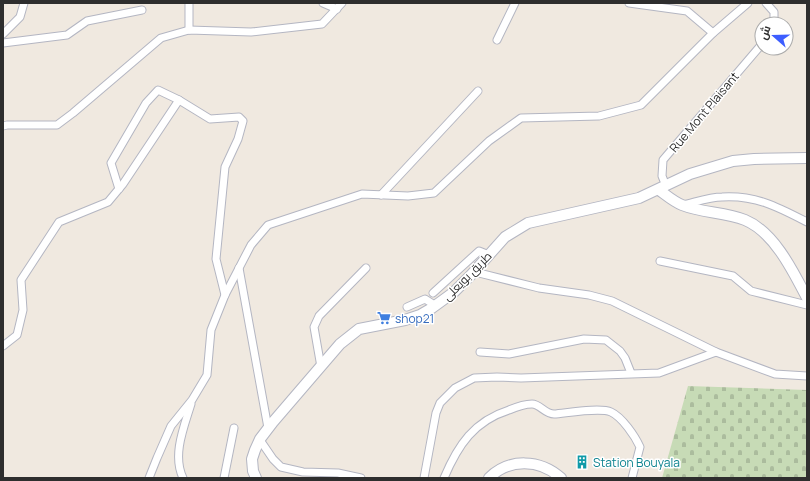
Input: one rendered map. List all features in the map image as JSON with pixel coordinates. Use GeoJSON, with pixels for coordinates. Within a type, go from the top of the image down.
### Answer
{"type":"FeatureCollection","features":[{"type":"Feature","properties":{"kind":"main road","name":"طريق بويعلى"},"geometry":{"type":"LineString","coordinates":[[256,478],[253,471],[252,459],[260,440],[268,428],[340,344],[350,335],[359,330],[406,320],[420,315],[436,306],[454,292],[474,272],[505,237],[528,222],[639,198],[690,174],[733,161],[807,158]]}},
{"type":"Feature","properties":{"kind":"main road"},"geometry":{"type":"LineString","coordinates":[[663,188],[681,205],[745,220],[762,231],[770,238],[788,262],[807,298]]}},
{"type":"Feature","properties":{"kind":"main road"},"geometry":{"type":"LineString","coordinates":[[489,478],[496,471],[512,464],[528,462],[543,466],[561,478]]}},
{"type":"Feature","properties":{"kind":"street"},"geometry":{"type":"LineString","coordinates":[[3,34],[20,16],[24,3]]}},
{"type":"Feature","properties":{"kind":"street"},"geometry":{"type":"LineString","coordinates":[[189,3],[189,30]]}},
{"type":"Feature","properties":{"kind":"street"},"geometry":{"type":"LineString","coordinates":[[322,3],[337,9]]}},
{"type":"Feature","properties":{"kind":"street"},"geometry":{"type":"LineString","coordinates":[[3,126],[57,126],[161,38],[189,30],[251,32],[322,24],[342,3]]}},
{"type":"Feature","properties":{"kind":"street"},"geometry":{"type":"LineString","coordinates":[[497,40],[515,3]]}},
{"type":"Feature","properties":{"kind":"street"},"geometry":{"type":"LineString","coordinates":[[629,3],[657,5],[687,11],[713,32]]}},
{"type":"Feature","properties":{"kind":"street"},"geometry":{"type":"LineString","coordinates":[[149,478],[171,426],[192,400],[207,375],[211,330],[225,295],[251,245],[268,225],[362,194],[408,196],[434,193],[488,141],[521,118],[599,116],[641,105],[713,32],[748,3]]}},
{"type":"Feature","properties":{"kind":"street"},"geometry":{"type":"LineString","coordinates":[[766,3],[774,12],[774,16]]}},
{"type":"Feature","properties":{"kind":"street"},"geometry":{"type":"LineString","coordinates":[[3,43],[67,35],[87,21],[142,10]]}},
{"type":"Feature","properties":{"kind":"street","name":"Rue Mont Plaisant"},"geometry":{"type":"LineString","coordinates":[[663,188],[663,160],[754,53]]}},
{"type":"Feature","properties":{"kind":"street"},"geometry":{"type":"LineString","coordinates":[[119,189],[111,163],[146,103],[158,90],[179,100],[210,119],[239,117],[243,121],[238,139],[225,167],[216,259],[225,295]]}},
{"type":"Feature","properties":{"kind":"street"},"geometry":{"type":"LineString","coordinates":[[381,195],[478,91]]}},
{"type":"Feature","properties":{"kind":"street"},"geometry":{"type":"LineString","coordinates":[[3,346],[17,335],[23,310],[21,280],[59,222],[108,202],[119,189],[179,100]]}},
{"type":"Feature","properties":{"kind":"street"},"geometry":{"type":"LineString","coordinates":[[681,205],[722,196],[746,198],[770,203],[807,222]]}},
{"type":"Feature","properties":{"kind":"street"},"geometry":{"type":"LineString","coordinates":[[433,293],[479,251],[489,255]]}},
{"type":"Feature","properties":{"kind":"street"},"geometry":{"type":"LineString","coordinates":[[660,261],[733,276],[751,291],[807,305]]}},
{"type":"Feature","properties":{"kind":"street"},"geometry":{"type":"LineString","coordinates":[[239,268],[268,428]]}},
{"type":"Feature","properties":{"kind":"street"},"geometry":{"type":"LineString","coordinates":[[321,367],[314,327],[319,316],[366,268]]}},
{"type":"Feature","properties":{"kind":"street"},"geometry":{"type":"LineString","coordinates":[[474,272],[539,288],[589,295],[612,301],[716,352],[775,374],[807,376]]}},
{"type":"Feature","properties":{"kind":"street"},"geometry":{"type":"LineString","coordinates":[[407,307],[425,299],[436,306]]}},
{"type":"Feature","properties":{"kind":"street"},"geometry":{"type":"LineString","coordinates":[[480,352],[509,354],[563,342],[584,339],[606,340],[620,351],[625,358],[631,373]]}},
{"type":"Feature","properties":{"kind":"street"},"geometry":{"type":"LineString","coordinates":[[424,478],[436,413],[440,403],[455,388],[474,378],[659,373],[716,352]]}},
{"type":"Feature","properties":{"kind":"street"},"geometry":{"type":"LineString","coordinates":[[183,478],[180,471],[179,444],[192,400]]}},
{"type":"Feature","properties":{"kind":"street"},"geometry":{"type":"LineString","coordinates":[[444,478],[468,435],[478,425],[499,413],[523,405],[534,404],[550,414],[588,410],[611,412],[622,421],[635,437],[640,447],[632,478]]}},
{"type":"Feature","properties":{"kind":"street"},"geometry":{"type":"LineString","coordinates":[[224,478],[234,428]]}},
{"type":"Feature","properties":{"kind":"street"},"geometry":{"type":"LineString","coordinates":[[260,440],[273,459],[281,467],[303,472],[338,473],[361,478]]}},
{"type":"Feature","properties":{"kind":"green space"},"geometry":{"type":"Polygon","coordinates":[[[688,386],[807,390],[807,478],[662,478],[688,386]]]}},
{"type":"Feature","properties":{"kind":"place","name":"shop21"},"geometry":{"type":"Point","coordinates":[384,318]}},
{"type":"Feature","properties":{"kind":"place","name":"Station Bouyala"},"geometry":{"type":"Point","coordinates":[582,462]}}]}
